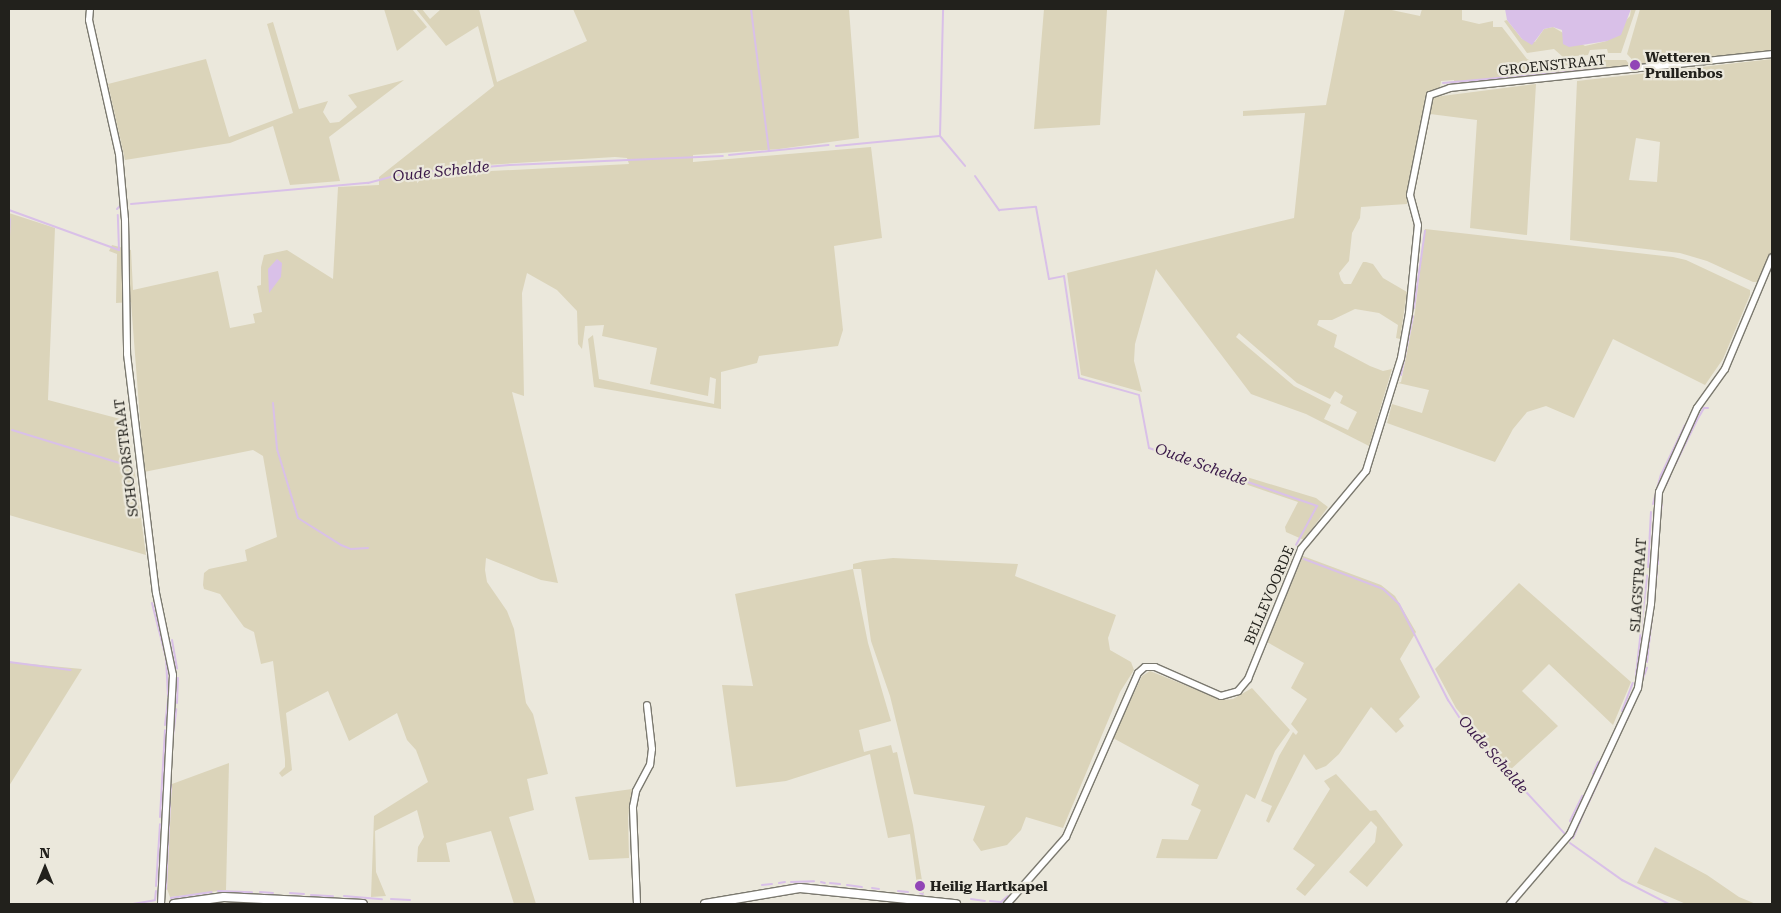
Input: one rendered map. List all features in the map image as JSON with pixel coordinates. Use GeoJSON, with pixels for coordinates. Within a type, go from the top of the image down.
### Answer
{"type":"FeatureCollection","features":[{"type":"Feature","properties":{"kind":"street","name":"SCHOORSTRAAT"},"geometry":{"type":"LineString","coordinates":[[90,9],[89,20],[119,154],[125,220],[128,362],[156,593],[173,675],[161,904]]}},
{"type":"Feature","properties":{"kind":"street","name":"GROENSTRAAT"},"geometry":{"type":"LineString","coordinates":[[1428,99],[1434,91],[1450,88],[1772,54]]}},
{"type":"Feature","properties":{"kind":"street","name":"BELLEVOORDE"},"geometry":{"type":"LineString","coordinates":[[1007,904],[1068,832],[1138,673],[1145,667],[1155,667],[1221,696],[1238,692],[1248,679],[1296,559],[1315,529],[1366,471],[1390,397],[1408,322],[1418,225],[1410,195],[1428,99]]}},
{"type":"Feature","properties":{"kind":"street","name":"SLAGSTRAAT"},"geometry":{"type":"LineString","coordinates":[[1510,904],[1570,834],[1638,688],[1651,604],[1659,492],[1697,408],[1725,369],[1772,257]]}},
{"type":"Feature","properties":{"kind":"street"},"geometry":{"type":"LineString","coordinates":[[638,904],[633,808],[636,791],[651,757],[647,705]]}},
{"type":"Feature","properties":{"kind":"street"},"geometry":{"type":"LineString","coordinates":[[705,904],[800,888],[956,904]]}},
{"type":"Feature","properties":{"kind":"street"},"geometry":{"type":"LineString","coordinates":[[174,904],[243,898],[364,904]]}},
{"type":"Feature","properties":{"kind":"shaded area"},"geometry":{"type":"Polygon","coordinates":[[[384,9],[412,9],[427,27],[397,51],[384,9]]]}},
{"type":"Feature","properties":{"kind":"shaded area"},"geometry":{"type":"Polygon","coordinates":[[[416,9],[422,9],[430,19],[441,9],[479,9],[497,82],[587,41],[573,9],[849,9],[859,138],[779,149],[693,155],[693,162],[871,147],[882,238],[834,246],[843,330],[838,346],[759,356],[757,363],[721,372],[721,409],[594,387],[588,339],[593,335],[599,379],[714,404],[716,379],[710,377],[708,396],[650,384],[657,348],[602,336],[604,325],[585,326],[582,349],[578,344],[577,311],[557,290],[527,273],[522,293],[524,396],[512,392],[558,583],[541,580],[486,558],[485,570],[487,582],[507,611],[514,629],[526,703],[533,714],[548,774],[527,779],[534,810],[509,817],[536,904],[514,904],[491,831],[446,843],[450,862],[417,862],[418,847],[424,837],[417,810],[375,831],[376,872],[386,896],[371,897],[374,816],[428,782],[416,750],[407,740],[397,713],[349,741],[328,691],[286,713],[292,770],[282,777],[279,773],[285,767],[285,759],[273,661],[261,664],[254,632],[244,627],[220,594],[204,589],[203,585],[204,573],[209,569],[247,561],[245,550],[277,537],[263,456],[253,450],[144,472],[131,302],[116,303],[117,254],[109,251],[112,245],[131,250],[133,290],[218,271],[230,328],[255,323],[253,314],[262,312],[257,286],[261,285],[261,267],[264,255],[287,250],[333,279],[338,187],[379,185],[379,177],[494,86],[478,26],[446,46],[416,9]],[[615,157],[453,167],[453,173],[629,164],[627,158],[615,157]]]}},
{"type":"Feature","properties":{"kind":"shaded area"},"geometry":{"type":"Polygon","coordinates":[[[1044,9],[1107,10],[1100,125],[1034,129],[1044,9]]]}},
{"type":"Feature","properties":{"kind":"shaded area"},"geometry":{"type":"Polygon","coordinates":[[[1345,9],[1387,9],[1420,16],[1422,9],[1462,9],[1462,20],[1479,24],[1493,21],[1493,27],[1502,27],[1527,59],[1544,67],[1545,75],[1454,84],[1454,80],[1441,81],[1440,87],[1426,97],[1407,204],[1361,207],[1360,218],[1352,233],[1349,261],[1339,273],[1341,280],[1344,284],[1351,284],[1363,262],[1366,262],[1373,264],[1383,278],[1407,292],[1400,339],[1396,338],[1398,325],[1379,313],[1355,309],[1332,320],[1319,320],[1317,325],[1337,335],[1334,347],[1383,371],[1392,369],[1369,446],[1306,414],[1251,394],[1156,269],[1135,344],[1134,361],[1142,392],[1081,375],[1067,273],[1294,218],[1305,113],[1243,116],[1243,111],[1326,105],[1345,9]],[[1239,333],[1236,337],[1294,386],[1331,405],[1324,419],[1348,430],[1357,412],[1340,403],[1343,396],[1335,391],[1330,399],[1297,383],[1239,333]]]}},
{"type":"Feature","properties":{"kind":"shaded area"},"geometry":{"type":"Polygon","coordinates":[[[1505,9],[1631,9],[1621,35],[1607,41],[1569,47],[1563,44],[1562,30],[1553,27],[1544,29],[1532,45],[1522,39],[1507,20],[1505,9]]]}},
{"type":"Feature","properties":{"kind":"shaded area"},"geometry":{"type":"Polygon","coordinates":[[[1631,9],[1636,9],[1621,53],[1608,53],[1607,49],[1590,50],[1588,55],[1563,57],[1554,49],[1527,53],[1504,21],[1507,20],[1522,39],[1535,42],[1544,29],[1553,27],[1585,46],[1607,41],[1630,16],[1631,9]]]}},
{"type":"Feature","properties":{"kind":"shaded area"},"geometry":{"type":"Polygon","coordinates":[[[1640,9],[1772,9],[1772,53],[1639,67],[1627,54],[1640,9]]]}},
{"type":"Feature","properties":{"kind":"shaded area"},"geometry":{"type":"Polygon","coordinates":[[[273,22],[299,109],[328,101],[323,112],[330,123],[339,122],[357,107],[348,95],[404,80],[329,137],[340,181],[290,185],[273,126],[230,143],[125,160],[108,84],[206,59],[229,137],[293,113],[267,24],[273,22]]]}},
{"type":"Feature","properties":{"kind":"shaded area"},"geometry":{"type":"Polygon","coordinates":[[[1772,59],[1772,251],[1760,282],[1753,282],[1707,261],[1680,253],[1570,240],[1577,81],[1772,59]],[[1636,138],[1629,180],[1657,182],[1660,142],[1636,138]]]}},
{"type":"Feature","properties":{"kind":"shaded area"},"geometry":{"type":"Polygon","coordinates":[[[1567,60],[1626,60],[1629,64],[1627,68],[1549,74],[1550,69],[1567,60]]]}},
{"type":"Feature","properties":{"kind":"shaded area"},"geometry":{"type":"Polygon","coordinates":[[[1536,84],[1527,235],[1470,228],[1477,120],[1430,114],[1434,97],[1536,84]]]}},
{"type":"Feature","properties":{"kind":"shaded area"},"geometry":{"type":"Polygon","coordinates":[[[9,213],[55,228],[48,400],[128,421],[146,555],[9,515],[9,213]]]}},
{"type":"Feature","properties":{"kind":"shaded area"},"geometry":{"type":"Polygon","coordinates":[[[1425,229],[1673,257],[1686,260],[1750,290],[1750,295],[1723,359],[1705,385],[1613,339],[1574,418],[1546,406],[1527,412],[1513,429],[1495,462],[1387,423],[1392,404],[1422,413],[1429,390],[1398,383],[1401,382],[1415,312],[1425,229]]]}},
{"type":"Feature","properties":{"kind":"shaded area"},"geometry":{"type":"Polygon","coordinates":[[[277,259],[282,263],[281,277],[269,293],[268,269],[277,259]]]}},
{"type":"Feature","properties":{"kind":"shaded area"},"geometry":{"type":"Polygon","coordinates":[[[1214,467],[1316,498],[1328,507],[1304,540],[1286,532],[1285,527],[1298,502],[1213,473],[1214,467]]]}},
{"type":"Feature","properties":{"kind":"shaded area"},"geometry":{"type":"Polygon","coordinates":[[[1303,556],[1381,585],[1395,596],[1416,632],[1400,659],[1420,697],[1399,719],[1404,726],[1396,733],[1371,707],[1339,754],[1326,766],[1316,770],[1304,754],[1269,823],[1266,821],[1272,806],[1261,801],[1279,756],[1293,732],[1296,735],[1298,732],[1291,724],[1307,699],[1291,688],[1304,663],[1267,642],[1303,556]]]}},
{"type":"Feature","properties":{"kind":"shaded area"},"geometry":{"type":"Polygon","coordinates":[[[893,558],[1018,564],[1015,576],[1116,615],[1108,638],[1110,650],[1131,662],[1134,670],[1120,692],[1063,828],[1026,817],[1021,830],[1007,845],[981,851],[973,840],[985,806],[914,794],[890,696],[871,641],[861,569],[853,569],[853,564],[893,558]]]}},
{"type":"Feature","properties":{"kind":"shaded area"},"geometry":{"type":"Polygon","coordinates":[[[853,569],[868,643],[891,721],[859,730],[864,752],[891,745],[893,753],[897,752],[913,825],[924,893],[918,892],[910,834],[888,838],[870,754],[786,781],[736,787],[722,685],[753,686],[735,594],[853,569]]]}},
{"type":"Feature","properties":{"kind":"shaded area"},"geometry":{"type":"Polygon","coordinates":[[[1519,583],[1631,682],[1613,725],[1549,664],[1522,691],[1558,726],[1509,771],[1456,708],[1435,669],[1519,583]]]}},
{"type":"Feature","properties":{"kind":"shaded area"},"geometry":{"type":"Polygon","coordinates":[[[9,662],[82,669],[9,786],[9,662]]]}},
{"type":"Feature","properties":{"kind":"shaded area"},"geometry":{"type":"Polygon","coordinates":[[[1150,671],[1222,700],[1233,699],[1252,688],[1290,730],[1275,751],[1255,799],[1246,794],[1217,859],[1156,858],[1162,839],[1188,840],[1201,810],[1191,805],[1199,785],[1113,738],[1142,676],[1150,671]]]}},
{"type":"Feature","properties":{"kind":"shaded area"},"geometry":{"type":"Polygon","coordinates":[[[229,763],[226,890],[170,897],[167,889],[172,784],[229,763]]]}},
{"type":"Feature","properties":{"kind":"shaded area"},"geometry":{"type":"Polygon","coordinates":[[[1336,774],[1370,811],[1376,810],[1403,845],[1367,887],[1349,872],[1375,842],[1377,827],[1371,821],[1305,896],[1296,889],[1315,865],[1293,849],[1330,789],[1324,781],[1336,774]]]}},
{"type":"Feature","properties":{"kind":"shaded area"},"geometry":{"type":"Polygon","coordinates":[[[632,789],[628,818],[629,858],[589,860],[575,797],[632,789]]]}},
{"type":"Feature","properties":{"kind":"shaded area"},"geometry":{"type":"Polygon","coordinates":[[[1655,847],[1707,875],[1739,897],[1756,904],[1686,904],[1637,883],[1655,847]]]}},
{"type":"Feature","properties":{"kind":"waterway"},"geometry":{"type":"LineString","coordinates":[[751,9],[769,151]]}},
{"type":"Feature","properties":{"kind":"waterway"},"geometry":{"type":"LineString","coordinates":[[940,136],[943,9]]}},
{"type":"Feature","properties":{"kind":"waterway"},"geometry":{"type":"LineString","coordinates":[[1443,83],[1610,68]]}},
{"type":"Feature","properties":{"kind":"waterway","name":"Oude Schelde"},"geometry":{"type":"LineString","coordinates":[[836,146],[940,136],[965,166]]}},
{"type":"Feature","properties":{"kind":"waterway","name":"Oude Schelde"},"geometry":{"type":"LineString","coordinates":[[729,155],[828,145]]}},
{"type":"Feature","properties":{"kind":"waterway","name":"Oude Schelde"},"geometry":{"type":"LineString","coordinates":[[131,204],[368,183],[401,174],[510,165],[723,156]]}},
{"type":"Feature","properties":{"kind":"waterway","name":"Oude Schelde"},"geometry":{"type":"LineString","coordinates":[[975,176],[999,210],[1036,207],[1049,279],[1064,276],[1079,378],[1139,395],[1149,448],[1317,506],[1296,545]]}},
{"type":"Feature","properties":{"kind":"waterway","name":"Oude Schelde"},"geometry":{"type":"LineString","coordinates":[[117,209],[120,206]]}},
{"type":"Feature","properties":{"kind":"waterway","name":"Oude Schelde"},"geometry":{"type":"LineString","coordinates":[[9,210],[119,250],[118,215]]}},
{"type":"Feature","properties":{"kind":"waterway"},"geometry":{"type":"LineString","coordinates":[[9,237],[10,219]]}},
{"type":"Feature","properties":{"kind":"waterway"},"geometry":{"type":"LineString","coordinates":[[1414,308],[1425,231]]}},
{"type":"Feature","properties":{"kind":"waterway"},"geometry":{"type":"LineString","coordinates":[[1401,375],[1413,316]]}},
{"type":"Feature","properties":{"kind":"waterway"},"geometry":{"type":"LineString","coordinates":[[273,403],[277,449],[298,518],[341,545],[351,549],[368,548]]}},
{"type":"Feature","properties":{"kind":"waterway"},"geometry":{"type":"LineString","coordinates":[[1675,465],[1697,420],[1704,408],[1708,408]]}},
{"type":"Feature","properties":{"kind":"waterway"},"geometry":{"type":"LineString","coordinates":[[1653,504],[1661,475],[1685,425]]}},
{"type":"Feature","properties":{"kind":"waterway"},"geometry":{"type":"LineString","coordinates":[[12,430],[132,467]]}},
{"type":"Feature","properties":{"kind":"waterway"},"geometry":{"type":"LineString","coordinates":[[1666,485],[1670,476]]}},
{"type":"Feature","properties":{"kind":"waterway"},"geometry":{"type":"LineString","coordinates":[[1660,517],[1662,505]]}},
{"type":"Feature","properties":{"kind":"waterway"},"geometry":{"type":"LineString","coordinates":[[1648,567],[1651,512]]}},
{"type":"Feature","properties":{"kind":"waterway"},"geometry":{"type":"LineString","coordinates":[[1658,554],[1658,564]]}},
{"type":"Feature","properties":{"kind":"waterway","name":"Oude Schelde"},"geometry":{"type":"LineString","coordinates":[[1304,559],[1383,589],[1399,604],[1448,700],[1465,726],[1564,833]]}},
{"type":"Feature","properties":{"kind":"waterway"},"geometry":{"type":"LineString","coordinates":[[1647,662],[1657,571]]}},
{"type":"Feature","properties":{"kind":"waterway"},"geometry":{"type":"LineString","coordinates":[[1636,675],[1647,576]]}},
{"type":"Feature","properties":{"kind":"waterway"},"geometry":{"type":"LineString","coordinates":[[152,603],[166,658],[168,696]]}},
{"type":"Feature","properties":{"kind":"waterway"},"geometry":{"type":"LineString","coordinates":[[172,640],[177,669]]}},
{"type":"Feature","properties":{"kind":"waterway"},"geometry":{"type":"LineString","coordinates":[[9,662],[70,670]]}},
{"type":"Feature","properties":{"kind":"waterway"},"geometry":{"type":"LineString","coordinates":[[1627,720],[1647,668]]}},
{"type":"Feature","properties":{"kind":"waterway"},"geometry":{"type":"LineString","coordinates":[[177,703],[178,678]]}},
{"type":"Feature","properties":{"kind":"waterway"},"geometry":{"type":"LineString","coordinates":[[1622,711],[1633,683]]}},
{"type":"Feature","properties":{"kind":"waterway"},"geometry":{"type":"LineString","coordinates":[[165,725],[168,700]]}},
{"type":"Feature","properties":{"kind":"waterway"},"geometry":{"type":"LineString","coordinates":[[172,744],[176,709]]}},
{"type":"Feature","properties":{"kind":"waterway"},"geometry":{"type":"LineString","coordinates":[[160,817],[165,730]]}},
{"type":"Feature","properties":{"kind":"waterway"},"geometry":{"type":"LineString","coordinates":[[1593,774],[1598,762]]}},
{"type":"Feature","properties":{"kind":"waterway"},"geometry":{"type":"LineString","coordinates":[[1587,806],[1603,771]]}},
{"type":"Feature","properties":{"kind":"waterway"},"geometry":{"type":"LineString","coordinates":[[170,799],[171,785]]}},
{"type":"Feature","properties":{"kind":"waterway"},"geometry":{"type":"LineString","coordinates":[[1570,821],[1582,796]]}},
{"type":"Feature","properties":{"kind":"waterway"},"geometry":{"type":"LineString","coordinates":[[166,889],[170,802]]}},
{"type":"Feature","properties":{"kind":"waterway"},"geometry":{"type":"LineString","coordinates":[[1573,838],[1584,812]]}},
{"type":"Feature","properties":{"kind":"waterway"},"geometry":{"type":"LineString","coordinates":[[156,886],[160,824]]}},
{"type":"Feature","properties":{"kind":"waterway","name":"Oude Schelde"},"geometry":{"type":"LineString","coordinates":[[1570,843],[1622,880],[1669,904]]}},
{"type":"Feature","properties":{"kind":"waterway"},"geometry":{"type":"LineString","coordinates":[[791,882],[814,881]]}},
{"type":"Feature","properties":{"kind":"waterway"},"geometry":{"type":"LineString","coordinates":[[779,883],[785,882]]}},
{"type":"Feature","properties":{"kind":"waterway"},"geometry":{"type":"LineString","coordinates":[[821,882],[825,883]]}},
{"type":"Feature","properties":{"kind":"waterway"},"geometry":{"type":"LineString","coordinates":[[830,883],[840,884]]}},
{"type":"Feature","properties":{"kind":"waterway"},"geometry":{"type":"LineString","coordinates":[[762,885],[772,884]]}},
{"type":"Feature","properties":{"kind":"waterway"},"geometry":{"type":"LineString","coordinates":[[847,885],[862,887]]}},
{"type":"Feature","properties":{"kind":"waterway"},"geometry":{"type":"LineString","coordinates":[[872,888],[879,889]]}},
{"type":"Feature","properties":{"kind":"waterway"},"geometry":{"type":"LineString","coordinates":[[133,904],[155,900],[156,891]]}},
{"type":"Feature","properties":{"kind":"waterway"},"geometry":{"type":"LineString","coordinates":[[218,891],[252,892]]}},
{"type":"Feature","properties":{"kind":"waterway"},"geometry":{"type":"LineString","coordinates":[[898,891],[908,892]]}},
{"type":"Feature","properties":{"kind":"waterway"},"geometry":{"type":"LineString","coordinates":[[171,898],[212,892]]}},
{"type":"Feature","properties":{"kind":"waterway"},"geometry":{"type":"LineString","coordinates":[[260,892],[273,893]]}},
{"type":"Feature","properties":{"kind":"waterway"},"geometry":{"type":"LineString","coordinates":[[290,893],[304,894]]}},
{"type":"Feature","properties":{"kind":"waterway"},"geometry":{"type":"LineString","coordinates":[[311,895],[333,896]]}},
{"type":"Feature","properties":{"kind":"waterway"},"geometry":{"type":"LineString","coordinates":[[344,896],[382,899]]}},
{"type":"Feature","properties":{"kind":"waterway"},"geometry":{"type":"LineString","coordinates":[[990,901],[1001,902],[1008,896]]}},
{"type":"Feature","properties":{"kind":"waterway"},"geometry":{"type":"LineString","coordinates":[[391,899],[410,900]]}},
{"type":"Feature","properties":{"kind":"waterway"},"geometry":{"type":"LineString","coordinates":[[971,899],[985,901]]}},
{"type":"Feature","properties":{"kind":"place","name":"Wetteren Prullenbos"},"geometry":{"type":"Point","coordinates":[1635,65]}},
{"type":"Feature","properties":{"kind":"place","name":"Heilig Hartkapel"},"geometry":{"type":"Point","coordinates":[920,886]}}]}
